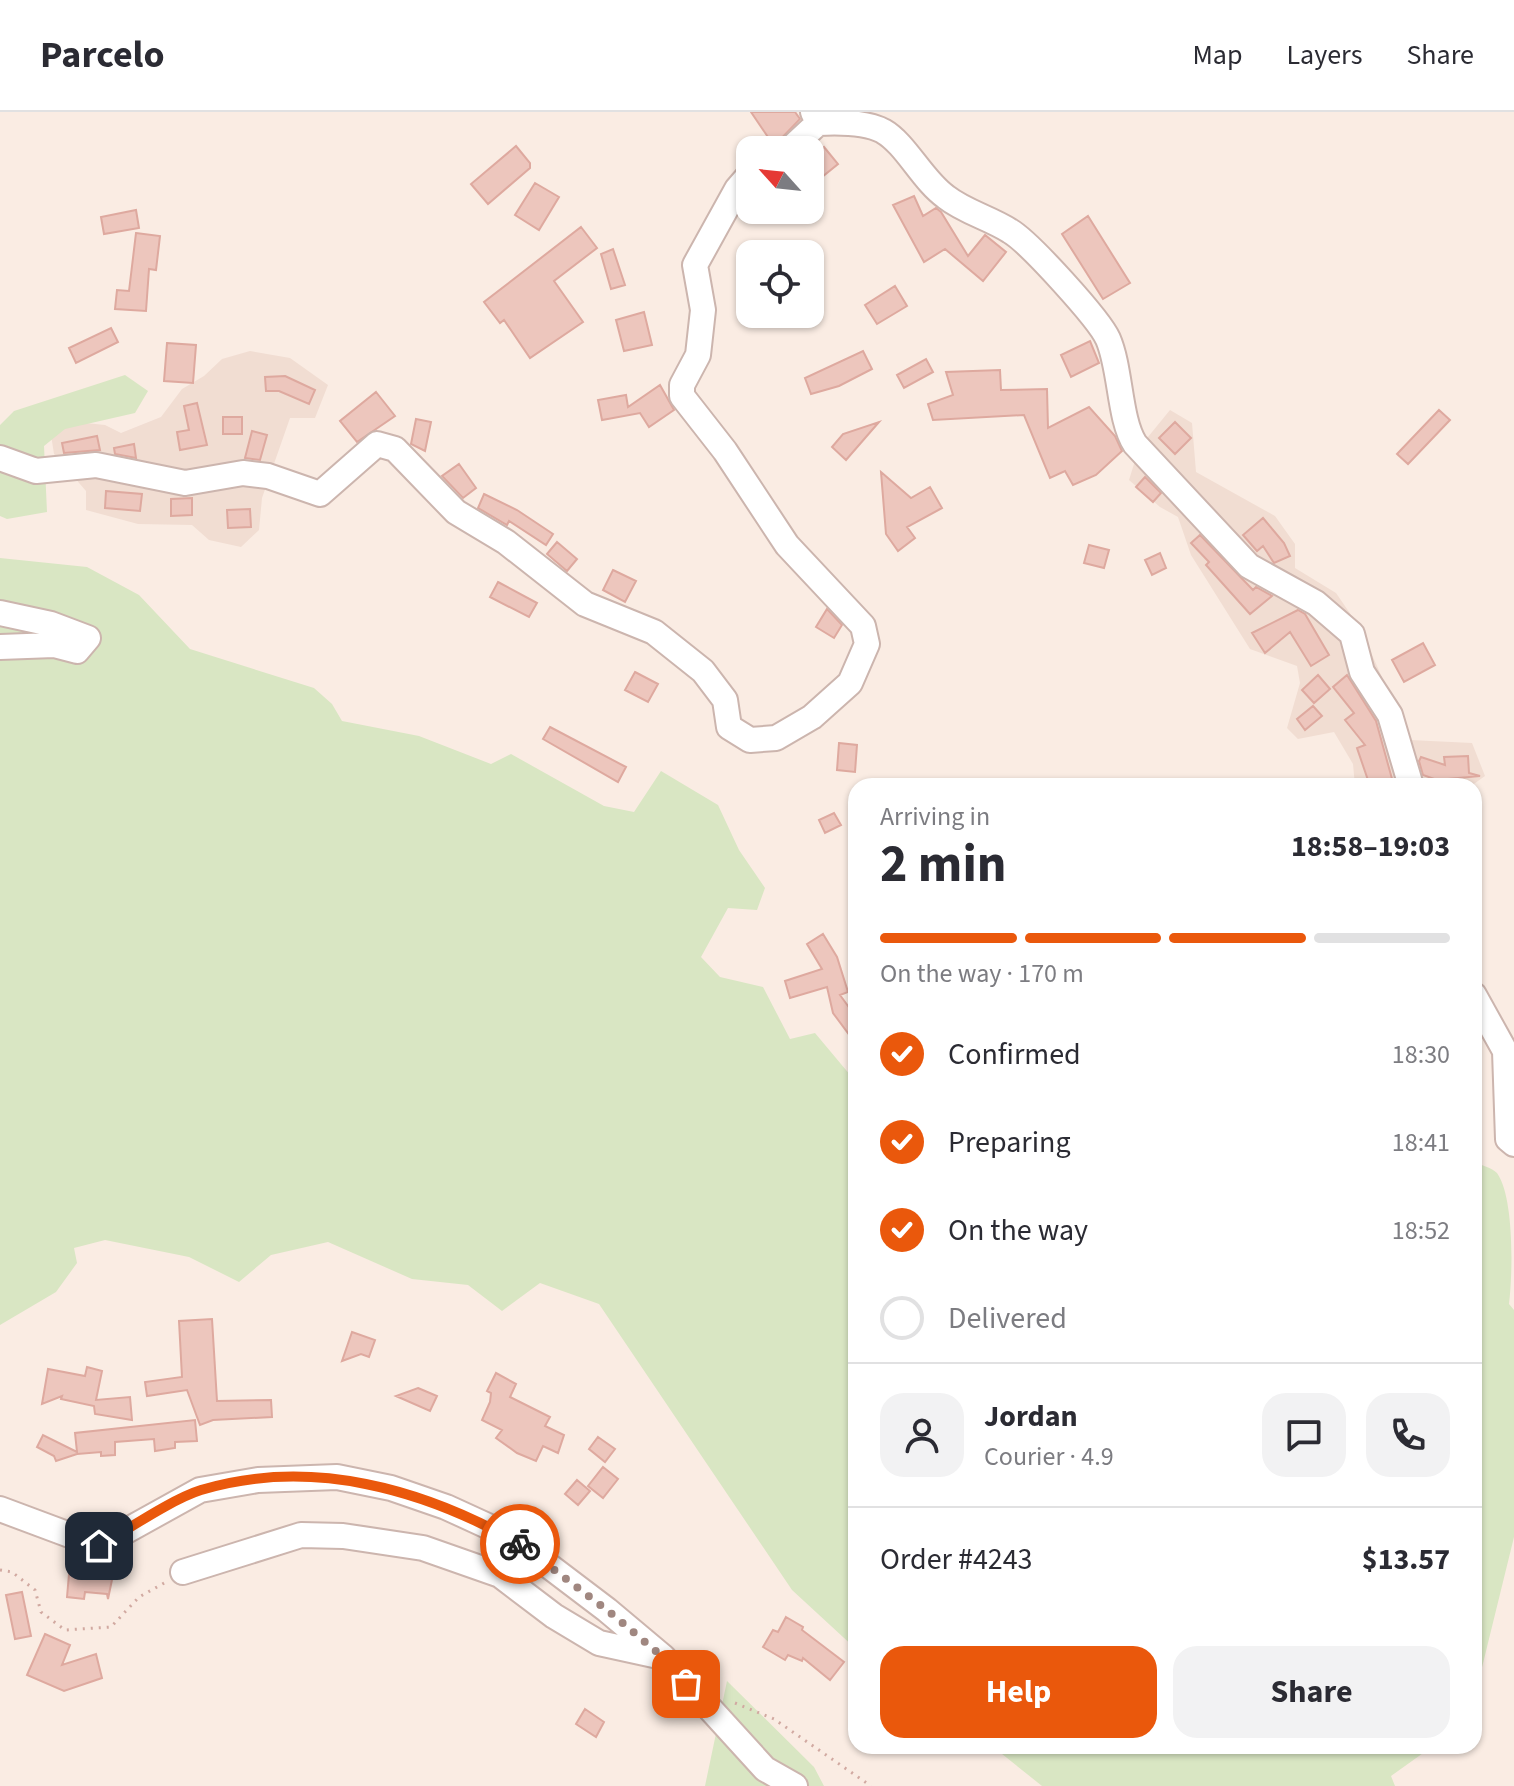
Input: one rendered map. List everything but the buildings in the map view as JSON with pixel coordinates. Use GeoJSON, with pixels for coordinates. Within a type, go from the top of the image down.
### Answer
{"type":"FeatureCollection","features":[{"type":"Feature","properties":{"kind":"street"},"geometry":{"type":"LineString","coordinates":[[800,136],[815,117],[880,129],[892,137],[920,174],[946,198],[1012,231],[1108,338],[1125,402],[1128,433],[1135,444],[1249,566],[1316,603],[1352,634],[1362,672],[1390,715],[1409,778]]}},
{"type":"Feature","properties":{"kind":"street"},"geometry":{"type":"LineString","coordinates":[[0,458],[36,471],[96,465],[185,483],[243,473],[268,476],[320,494],[377,444],[395,449],[456,512],[506,542],[585,604],[654,632],[703,671],[725,700],[729,727],[750,740],[776,738],[812,717],[850,683],[867,644],[863,626],[787,545],[725,451],[682,396],[682,385],[698,355],[703,310],[695,265],[736,191]]}},
{"type":"Feature","properties":{"kind":"street"},"geometry":{"type":"LineString","coordinates":[[0,613],[51,624],[88,638],[77,651],[54,645],[0,647]]}},
{"type":"Feature","properties":{"kind":"street"},"geometry":{"type":"LineString","coordinates":[[1482,1009],[1505,1051],[1508,1139],[1514,1144]]}},
{"type":"Feature","properties":{"kind":"street"},"geometry":{"type":"LineString","coordinates":[[0,1509],[99,1546],[200,1490],[258,1480],[337,1477],[391,1488],[446,1507],[520,1544],[663,1657],[765,1769],[795,1786]]}},
{"type":"Feature","properties":{"kind":"street"},"geometry":{"type":"LineString","coordinates":[[183,1572],[301,1535],[343,1536],[423,1548],[500,1575],[554,1616],[599,1643],[663,1657]]}},
{"type":"Feature","properties":{"kind":"path"},"geometry":{"type":"LineString","coordinates":[[0,1570],[12,1572],[35,1590],[41,1612],[65,1630],[111,1627],[139,1597],[183,1572]]}},
{"type":"Feature","properties":{"kind":"path"},"geometry":{"type":"LineString","coordinates":[[730,1701],[774,1719],[871,1786]]}},
{"type":"Feature","properties":{"kind":"shaded area"},"geometry":{"type":"Polygon","coordinates":[[[250,351],[290,358],[328,385],[315,418],[290,418],[262,498],[259,530],[241,547],[209,540],[192,525],[138,524],[86,510],[86,491],[54,454],[51,435],[76,422],[105,425],[121,433],[161,417],[182,389],[204,376],[222,359],[250,351]]]}},
{"type":"Feature","properties":{"kind":"shaded area"},"geometry":{"type":"Polygon","coordinates":[[[1170,410],[1192,423],[1196,472],[1275,516],[1295,544],[1295,568],[1336,593],[1360,628],[1410,740],[1472,743],[1485,776],[1354,778],[1353,764],[1334,732],[1298,739],[1287,728],[1300,683],[1297,666],[1250,649],[1191,555],[1178,517],[1160,507],[1129,480],[1139,448],[1170,410]]]}},
{"type":"Feature","properties":{"kind":"green space"},"geometry":{"type":"Polygon","coordinates":[[[125,375],[148,391],[135,413],[65,429],[44,446],[47,512],[7,519],[0,516],[0,425],[14,411],[125,375]]]}},
{"type":"Feature","properties":{"kind":"green space"},"geometry":{"type":"Polygon","coordinates":[[[0,558],[87,567],[139,595],[190,649],[314,688],[332,704],[342,721],[419,736],[491,764],[511,754],[604,806],[634,812],[661,771],[718,805],[739,850],[765,888],[757,910],[728,908],[701,957],[720,977],[763,987],[790,1039],[815,1033],[848,1072],[848,1642],[792,1590],[599,1304],[540,1283],[502,1311],[468,1285],[412,1279],[328,1242],[271,1255],[239,1282],[189,1257],[105,1240],[74,1248],[77,1263],[56,1292],[0,1325],[0,558]]]}},
{"type":"Feature","properties":{"kind":"green space"},"geometry":{"type":"Polygon","coordinates":[[[1482,1165],[1497,1173],[1503,1184],[1509,1216],[1509,1304],[1514,1310],[1514,1537],[1482,1667],[1482,1165]]]}},
{"type":"Feature","properties":{"kind":"green space"},"geometry":{"type":"Polygon","coordinates":[[[727,1681],[814,1767],[824,1786],[705,1786],[727,1681]]]}},
{"type":"Feature","properties":{"kind":"green space"},"geometry":{"type":"Polygon","coordinates":[[[1002,1754],[1422,1754],[1391,1776],[1395,1786],[1042,1786],[1002,1754]]]}},
{"type":"Feature","properties":{"kind":"way so far"},"geometry":{"type":"LineString","coordinates":[[520,1544],[663,1657],[686,1684]]}},
{"type":"Feature","properties":{"kind":"route"},"geometry":{"type":"LineString","coordinates":[[99,1546],[200,1490],[258,1480],[337,1477],[391,1488],[446,1507],[520,1544]]}}]}
